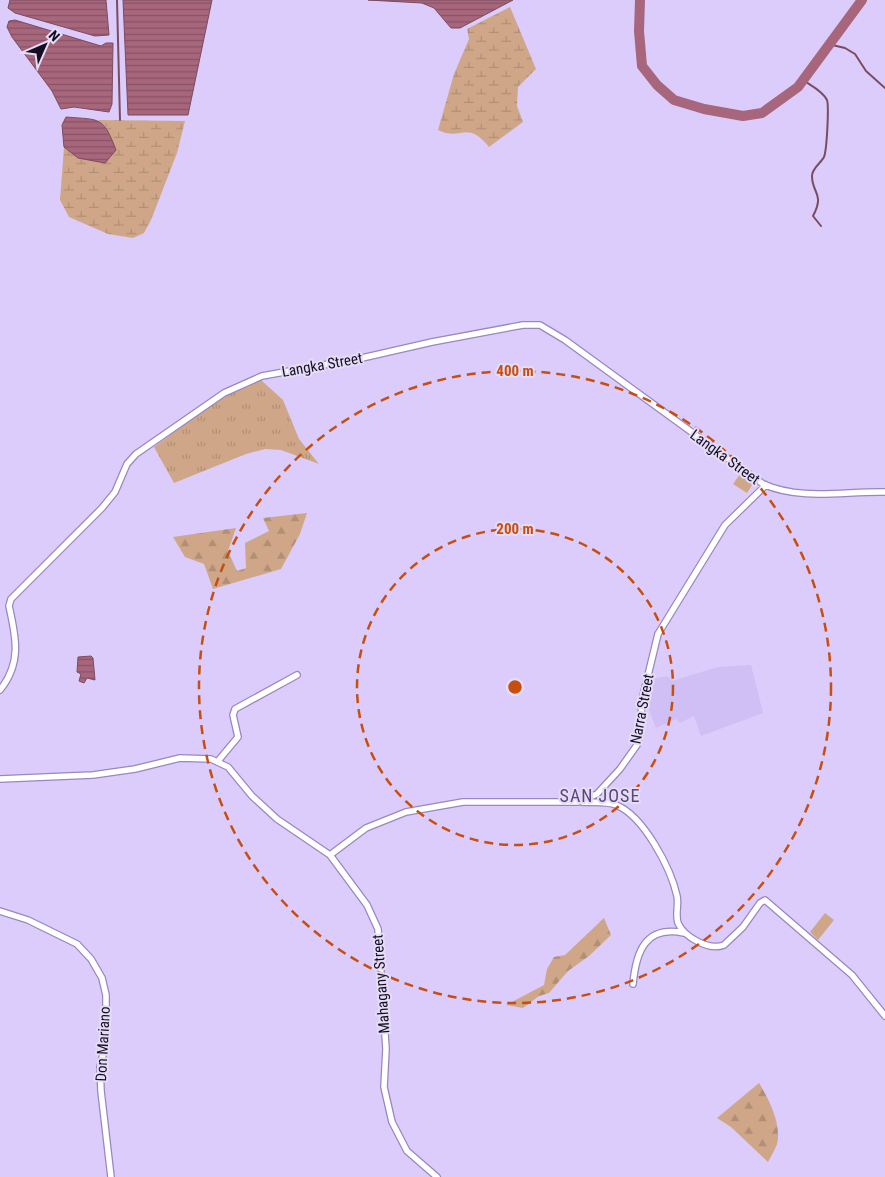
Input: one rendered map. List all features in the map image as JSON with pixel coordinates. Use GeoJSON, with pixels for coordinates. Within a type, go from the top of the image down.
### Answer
{"type":"FeatureCollection","features":[{"type":"Feature","properties":{"kind":"street","name":"Langka Street"},"geometry":{"type":"LineString","coordinates":[[0,690],[11,675],[17,651],[9,606],[10,599],[102,508],[115,492],[127,464],[136,454],[224,393],[262,376],[362,358],[446,339],[538,324],[565,340],[766,485]]}},
{"type":"Feature","properties":{"kind":"street"},"geometry":{"type":"LineString","coordinates":[[766,485],[806,494],[885,492]]}},
{"type":"Feature","properties":{"kind":"street","name":"Narra Street"},"geometry":{"type":"LineString","coordinates":[[330,855],[366,828],[382,820],[427,807],[481,801],[578,802],[591,798],[602,789],[637,745],[640,733],[642,700],[658,634],[724,525],[766,485]]}},
{"type":"Feature","properties":{"kind":"street"},"geometry":{"type":"LineString","coordinates":[[0,779],[93,775],[135,769],[180,758],[204,758],[218,761],[238,737],[232,715],[236,709],[298,675]]}},
{"type":"Feature","properties":{"kind":"street","name":"Mahagany Street"},"geometry":{"type":"LineString","coordinates":[[218,761],[228,767],[252,796],[277,819],[330,855],[367,905],[378,929],[386,1049],[384,1087],[392,1122],[407,1151],[437,1177]]}},
{"type":"Feature","properties":{"kind":"street"},"geometry":{"type":"LineString","coordinates":[[602,789],[606,802]]}},
{"type":"Feature","properties":{"kind":"street"},"geometry":{"type":"LineString","coordinates":[[578,802],[606,802],[624,810],[656,846],[666,864],[676,895],[677,918],[681,929],[686,933],[707,945],[720,946],[738,933],[760,903],[765,900],[852,975],[885,1016]]}},
{"type":"Feature","properties":{"kind":"street","name":"Don Mariano"},"geometry":{"type":"LineString","coordinates":[[0,911],[28,920],[77,944],[92,959],[102,978],[106,995],[106,1042],[100,1067],[101,1091],[112,1177]]}},
{"type":"Feature","properties":{"kind":"street"},"geometry":{"type":"LineString","coordinates":[[633,984],[636,959],[644,943],[666,932],[686,933]]}},
{"type":"Feature","properties":{"kind":"shaded area"},"geometry":{"type":"Polygon","coordinates":[[[10,0],[106,0],[109,35],[95,36],[15,13],[8,8],[10,0]]]}},
{"type":"Feature","properties":{"kind":"shaded area"},"geometry":{"type":"Polygon","coordinates":[[[123,0],[212,0],[188,115],[128,115],[123,0]]]}},
{"type":"Feature","properties":{"kind":"shaded area"},"geometry":{"type":"Polygon","coordinates":[[[368,0],[513,0],[460,28],[451,28],[434,8],[422,3],[368,0]]]}},
{"type":"Feature","properties":{"kind":"shaded area"},"geometry":{"type":"Polygon","coordinates":[[[15,20],[101,46],[106,43],[113,43],[112,104],[109,112],[74,107],[61,109],[52,91],[12,37],[7,27],[9,21],[15,20]]]}},
{"type":"Feature","properties":{"kind":"shaded area"},"geometry":{"type":"Polygon","coordinates":[[[66,117],[94,120],[104,125],[116,150],[105,163],[78,158],[64,147],[62,125],[66,117]]]}},
{"type":"Feature","properties":{"kind":"shaded area"},"geometry":{"type":"Polygon","coordinates":[[[91,656],[93,658],[95,680],[87,678],[84,683],[79,681],[81,674],[77,672],[78,657],[91,656]]]}},
{"type":"Feature","properties":{"kind":"shaded area"},"geometry":{"type":"Polygon","coordinates":[[[751,665],[763,713],[701,736],[694,716],[680,723],[676,719],[656,728],[646,702],[653,679],[667,676],[672,681],[718,667],[751,665]]]}},
{"type":"Feature","properties":{"kind":"green space"},"geometry":{"type":"Polygon","coordinates":[[[510,7],[536,69],[518,87],[517,106],[523,122],[489,147],[475,134],[469,132],[453,134],[438,130],[454,74],[469,39],[467,29],[510,7]]]}},
{"type":"Feature","properties":{"kind":"green space"},"geometry":{"type":"Polygon","coordinates":[[[98,120],[185,121],[177,153],[151,220],[144,233],[133,238],[108,234],[69,217],[60,200],[64,147],[78,158],[107,128],[98,120]]]}},
{"type":"Feature","properties":{"kind":"green space"},"geometry":{"type":"Polygon","coordinates":[[[261,380],[283,400],[299,439],[319,464],[281,450],[265,449],[246,454],[174,483],[154,447],[232,391],[261,380]]]}},
{"type":"Feature","properties":{"kind":"green space"},"geometry":{"type":"Polygon","coordinates":[[[741,473],[754,482],[747,493],[733,484],[741,473]]]}},
{"type":"Feature","properties":{"kind":"green space"},"geometry":{"type":"Polygon","coordinates":[[[307,513],[300,534],[281,569],[213,589],[204,564],[185,557],[173,537],[236,528],[228,551],[237,571],[246,568],[245,543],[269,531],[263,518],[307,513]]]}},
{"type":"Feature","properties":{"kind":"green space"},"geometry":{"type":"Polygon","coordinates":[[[825,913],[834,920],[818,940],[810,932],[825,913]]]}},
{"type":"Feature","properties":{"kind":"green space"},"geometry":{"type":"Polygon","coordinates":[[[604,918],[611,935],[589,956],[568,971],[549,993],[539,996],[523,1008],[506,1005],[544,985],[547,969],[554,957],[565,955],[604,918]]]}},
{"type":"Feature","properties":{"kind":"green space"},"geometry":{"type":"Polygon","coordinates":[[[759,1083],[770,1104],[778,1129],[777,1144],[768,1162],[731,1127],[717,1118],[759,1083]]]}},
{"type":"Feature","properties":{"kind":"waterway"},"geometry":{"type":"LineString","coordinates":[[117,0],[120,120]]}},
{"type":"Feature","properties":{"kind":"waterway"},"geometry":{"type":"LineString","coordinates":[[640,0],[639,31],[642,66],[657,85],[674,100],[704,109],[743,116],[762,113],[798,87],[862,0]]}},
{"type":"Feature","properties":{"kind":"waterway"},"geometry":{"type":"LineString","coordinates":[[828,44],[845,48],[855,54],[866,71],[885,88]]}},
{"type":"Feature","properties":{"kind":"waterway"},"geometry":{"type":"LineString","coordinates":[[803,80],[823,94],[828,104],[824,157],[813,170],[812,176],[818,198],[813,216],[821,226]]}},
{"type":"Feature","properties":{"kind":"district","name":"SAN JOSE"},"geometry":{"type":"Point","coordinates":[600,796]}}]}
